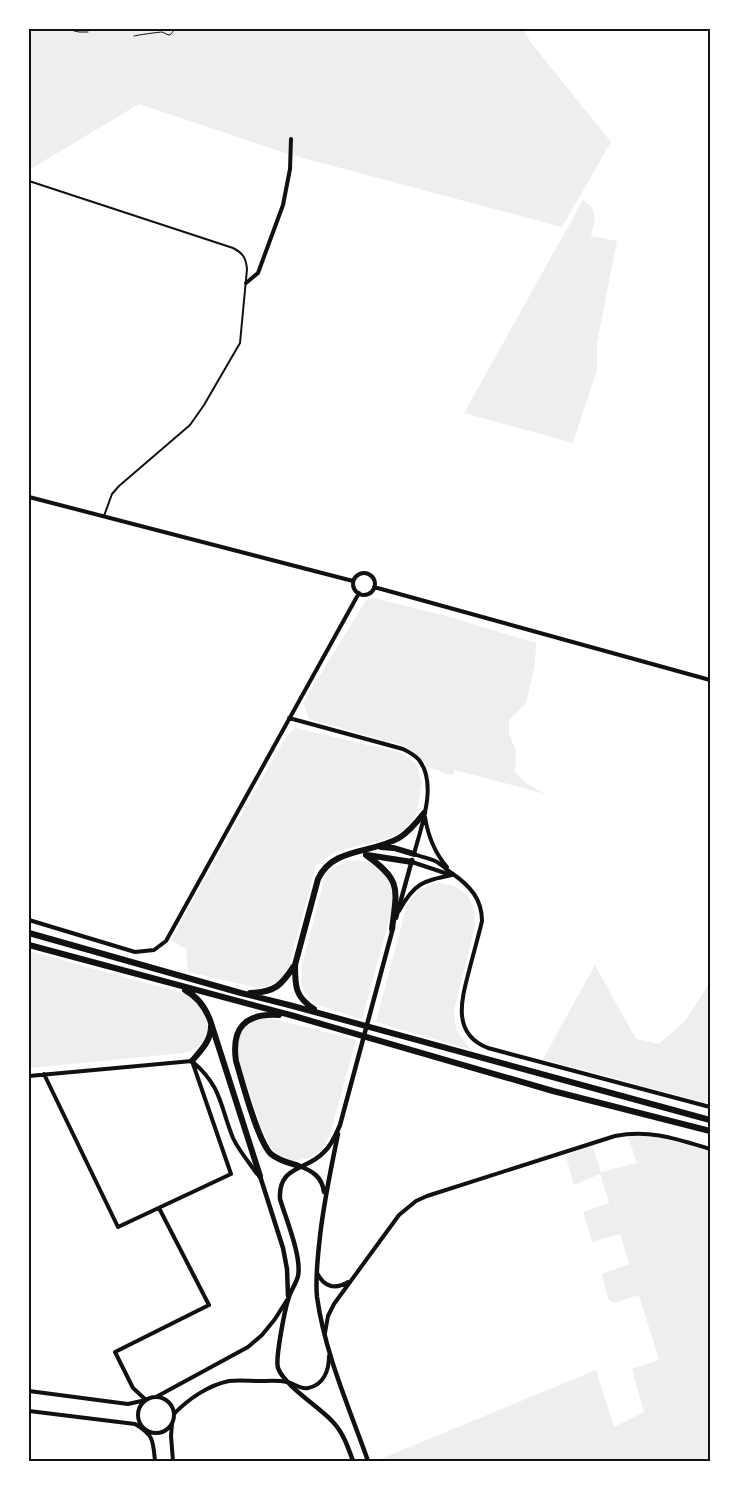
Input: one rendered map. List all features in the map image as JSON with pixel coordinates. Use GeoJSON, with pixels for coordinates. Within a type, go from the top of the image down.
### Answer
{"type":"FeatureCollection","features":[{"type":"Feature","properties":{"kind":"highway"},"geometry":{"type":"LineString","coordinates":[[327,1015],[307,1004],[302,999],[296,985],[295,965],[321,872],[325,866],[336,858],[378,847],[401,837],[424,813]]}},
{"type":"Feature","properties":{"kind":"highway"},"geometry":{"type":"LineString","coordinates":[[378,847],[394,848],[414,854]]}},
{"type":"Feature","properties":{"kind":"highway"},"geometry":{"type":"LineString","coordinates":[[353,853],[412,862]]}},
{"type":"Feature","properties":{"kind":"highway"},"geometry":{"type":"LineString","coordinates":[[366,855],[383,867],[395,886],[392,930]]}},
{"type":"Feature","properties":{"kind":"highway"},"geometry":{"type":"LineString","coordinates":[[29,933],[241,993],[710,1120]]}},
{"type":"Feature","properties":{"kind":"highway"},"geometry":{"type":"LineString","coordinates":[[29,945],[294,1016],[553,1091],[710,1131]]}},
{"type":"Feature","properties":{"kind":"highway"},"geometry":{"type":"LineString","coordinates":[[241,993],[270,991],[284,980],[295,965]]}},
{"type":"Feature","properties":{"kind":"highway"},"geometry":{"type":"LineString","coordinates":[[176,985],[197,998],[207,1011],[260,1176]]}},
{"type":"Feature","properties":{"kind":"highway"},"geometry":{"type":"LineString","coordinates":[[294,1016],[265,1014],[252,1018],[237,1033],[234,1051],[257,1126],[267,1149],[280,1160],[300,1166]]}},
{"type":"Feature","properties":{"kind":"highway"},"geometry":{"type":"LineString","coordinates":[[192,1061],[211,1034],[210,1020]]}},
{"type":"Feature","properties":{"kind":"street"},"geometry":{"type":"LineString","coordinates":[[246,283],[258,273],[283,205],[290,169],[291,139]]}},
{"type":"Feature","properties":{"kind":"street"},"geometry":{"type":"LineString","coordinates":[[29,497],[353,581]]}},
{"type":"Feature","properties":{"kind":"street"},"geometry":{"type":"LineString","coordinates":[[366,573],[373,578],[374,587],[368,594],[363,595],[354,588],[353,581],[358,574],[366,573]]}},
{"type":"Feature","properties":{"kind":"street"},"geometry":{"type":"LineString","coordinates":[[374,587],[710,680]]}},
{"type":"Feature","properties":{"kind":"street"},"geometry":{"type":"LineString","coordinates":[[29,920],[135,952],[154,950],[166,940],[359,593]]}},
{"type":"Feature","properties":{"kind":"street"},"geometry":{"type":"LineString","coordinates":[[289,718],[403,749],[419,760],[427,779],[428,790],[424,813],[412,862],[340,1125],[325,1202],[317,1272],[317,1295],[329,1354],[368,1461]]}},
{"type":"Feature","properties":{"kind":"street"},"geometry":{"type":"LineString","coordinates":[[424,813],[427,830],[434,850],[452,874]]}},
{"type":"Feature","properties":{"kind":"street"},"geometry":{"type":"LineString","coordinates":[[414,854],[436,862],[466,883],[475,894],[480,905],[482,922],[462,998],[461,1011],[468,1034],[474,1041],[488,1048],[710,1107]]}},
{"type":"Feature","properties":{"kind":"street"},"geometry":{"type":"LineString","coordinates":[[412,862],[452,874]]}},
{"type":"Feature","properties":{"kind":"street"},"geometry":{"type":"LineString","coordinates":[[396,918],[406,898],[415,888],[428,881],[452,874]]}},
{"type":"Feature","properties":{"kind":"street"},"geometry":{"type":"LineString","coordinates":[[44,1074],[118,1227],[231,1174],[192,1061]]}},
{"type":"Feature","properties":{"kind":"street"},"geometry":{"type":"LineString","coordinates":[[29,1076],[192,1061]]}},
{"type":"Feature","properties":{"kind":"street"},"geometry":{"type":"LineString","coordinates":[[192,1061],[210,1079],[219,1095],[239,1149],[260,1176],[283,1248],[287,1269],[288,1298],[277,1361],[279,1371],[287,1382],[337,1426],[342,1433],[353,1461]]}},
{"type":"Feature","properties":{"kind":"street"},"geometry":{"type":"LineString","coordinates":[[29,1391],[128,1404],[156,1397],[248,1347],[271,1325],[298,1278],[297,1254],[280,1199],[280,1184],[284,1178],[300,1166],[324,1153],[340,1125]]}},
{"type":"Feature","properties":{"kind":"street"},"geometry":{"type":"LineString","coordinates":[[325,1336],[330,1310],[399,1215],[416,1201],[614,1136],[630,1133],[664,1136],[710,1149]]}},
{"type":"Feature","properties":{"kind":"street"},"geometry":{"type":"LineString","coordinates":[[300,1166],[314,1172],[321,1180],[325,1192],[325,1202]]}},
{"type":"Feature","properties":{"kind":"street"},"geometry":{"type":"LineString","coordinates":[[146,1400],[134,1388],[115,1352],[209,1305],[159,1208]]}},
{"type":"Feature","properties":{"kind":"street"},"geometry":{"type":"LineString","coordinates":[[317,1272],[322,1281],[332,1287],[344,1285],[351,1279]]}},
{"type":"Feature","properties":{"kind":"street"},"geometry":{"type":"LineString","coordinates":[[174,1414],[186,1402],[216,1385],[231,1381],[287,1382],[304,1388],[316,1385],[328,1370],[329,1354]]}},
{"type":"Feature","properties":{"kind":"street"},"geometry":{"type":"LineString","coordinates":[[156,1397],[166,1400],[173,1409],[171,1436],[174,1461]]}},
{"type":"Feature","properties":{"kind":"street"},"geometry":{"type":"LineString","coordinates":[[146,1400],[142,1404],[138,1415],[139,1421],[153,1442],[155,1461]]}},
{"type":"Feature","properties":{"kind":"street"},"geometry":{"type":"LineString","coordinates":[[29,1411],[135,1424],[146,1430],[158,1433],[164,1432],[172,1423]]}},
{"type":"Feature","properties":{"kind":"street"},"geometry":{"type":"LineString","coordinates":[[29,1416],[38,1412]]}},
{"type":"Feature","properties":{"kind":"lane"},"geometry":{"type":"LineString","coordinates":[[29,181],[239,251],[246,258],[247,269],[240,343],[190,424],[112,494],[104,516]]}},
{"type":"Feature","properties":{"kind":"path"},"geometry":{"type":"LineString","coordinates":[[66,29],[88,32]]}},
{"type":"Feature","properties":{"kind":"path"},"geometry":{"type":"LineString","coordinates":[[134,36],[162,32],[166,35],[175,29]]}},
{"type":"Feature","properties":{"kind":"shaded area"},"geometry":{"type":"Polygon","coordinates":[[[29,29],[523,29],[532,44],[611,142],[562,227],[288,154],[139,104],[29,170],[29,29]]]}},
{"type":"Feature","properties":{"kind":"shaded area"},"geometry":{"type":"Polygon","coordinates":[[[583,200],[594,212],[591,236],[617,241],[597,343],[597,370],[573,443],[464,413],[583,200]]]}},
{"type":"Feature","properties":{"kind":"shaded area"},"geometry":{"type":"Polygon","coordinates":[[[373,598],[439,614],[536,643],[535,664],[526,703],[509,720],[509,734],[516,751],[515,772],[527,784],[546,794],[455,770],[453,775],[447,774],[429,767],[406,746],[309,719],[303,703],[366,600],[373,598]]]}},
{"type":"Feature","properties":{"kind":"shaded area"},"geometry":{"type":"Polygon","coordinates":[[[295,728],[402,753],[417,765],[422,784],[416,814],[403,831],[377,842],[336,851],[316,866],[289,965],[283,976],[276,983],[254,987],[188,972],[186,949],[171,940],[285,738],[295,728]]]}},
{"type":"Feature","properties":{"kind":"shaded area"},"geometry":{"type":"Polygon","coordinates":[[[358,860],[376,867],[386,875],[394,893],[392,909],[362,1019],[317,1005],[304,991],[301,983],[302,965],[325,877],[339,864],[358,860]]]}},
{"type":"Feature","properties":{"kind":"shaded area"},"geometry":{"type":"Polygon","coordinates":[[[436,883],[446,884],[462,891],[468,896],[474,911],[474,930],[454,1010],[456,1030],[471,1050],[376,1022],[407,905],[419,891],[436,883]]]}},
{"type":"Feature","properties":{"kind":"shaded area"},"geometry":{"type":"Polygon","coordinates":[[[29,951],[186,994],[197,1004],[206,1018],[207,1033],[204,1040],[195,1048],[184,1053],[29,1068],[29,951]]]}},
{"type":"Feature","properties":{"kind":"shaded area"},"geometry":{"type":"Polygon","coordinates":[[[595,965],[636,1039],[659,1044],[686,1020],[710,982],[710,1104],[543,1059],[595,965]]]}},
{"type":"Feature","properties":{"kind":"shaded area"},"geometry":{"type":"Polygon","coordinates":[[[265,1018],[356,1040],[330,1135],[322,1150],[309,1158],[293,1161],[278,1155],[271,1148],[260,1125],[238,1058],[238,1043],[242,1032],[251,1023],[265,1018]]]}},
{"type":"Feature","properties":{"kind":"shaded area"},"geometry":{"type":"Polygon","coordinates":[[[650,1135],[710,1151],[710,1461],[378,1461],[596,1370],[614,1427],[644,1412],[632,1369],[659,1360],[639,1295],[613,1303],[608,1298],[602,1274],[629,1264],[620,1234],[592,1242],[583,1212],[609,1203],[600,1174],[574,1185],[566,1157],[573,1152],[592,1145],[601,1172],[637,1163],[628,1137],[650,1135]]]}}]}
